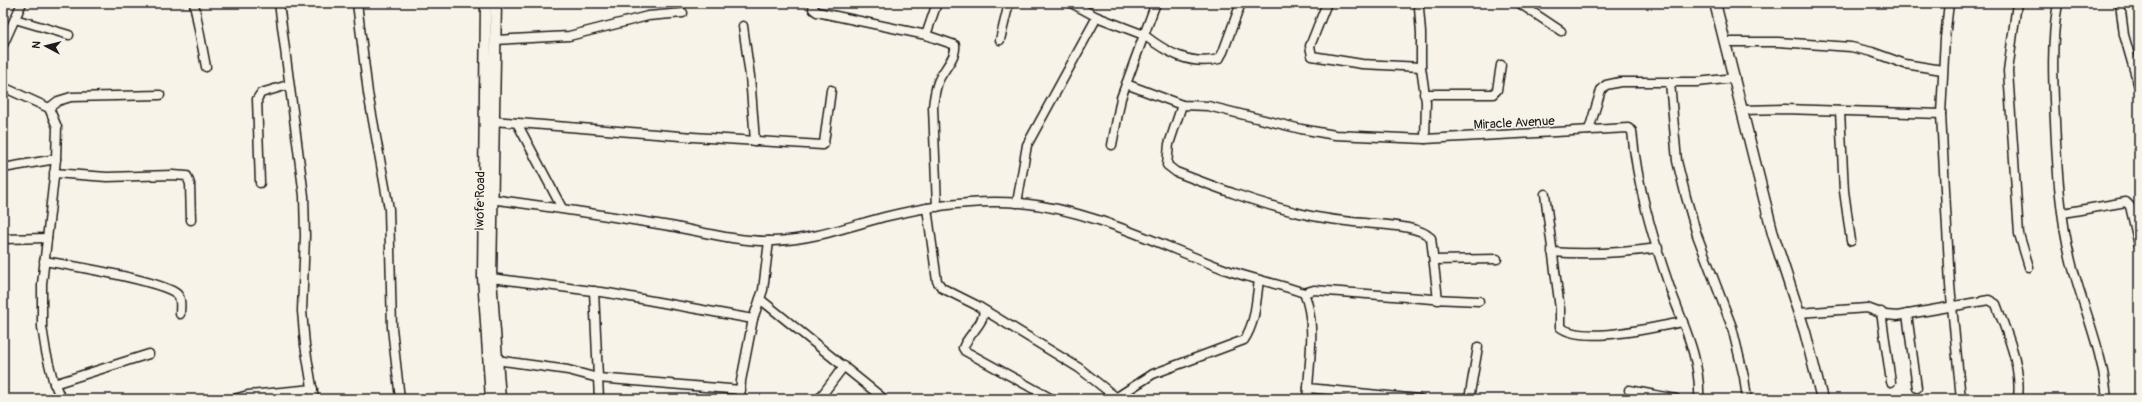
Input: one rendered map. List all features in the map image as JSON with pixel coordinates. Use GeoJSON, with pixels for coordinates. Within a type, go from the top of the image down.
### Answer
{"type":"FeatureCollection","features":[{"type":"Feature","properties":{"kind":"street"},"geometry":{"type":"LineString","coordinates":[[4,41],[22,3]]}},
{"type":"Feature","properties":{"kind":"street"},"geometry":{"type":"LineString","coordinates":[[194,3],[206,67]]}},
{"type":"Feature","properties":{"kind":"street"},"geometry":{"type":"LineString","coordinates":[[279,3],[288,85],[304,196],[305,236],[302,311],[305,345],[314,399]]}},
{"type":"Feature","properties":{"kind":"street"},"geometry":{"type":"LineString","coordinates":[[358,3],[368,93],[389,209],[392,328],[400,399]]}},
{"type":"Feature","properties":{"kind":"street","name":"Iwofe Road"},"geometry":{"type":"LineString","coordinates":[[486,3],[482,193],[483,277],[490,336],[496,360],[500,399]]}},
{"type":"Feature","properties":{"kind":"street","name":"Iwofe Road"},"geometry":{"type":"LineString","coordinates":[[491,399],[490,336],[494,40],[496,3]]}},
{"type":"Feature","properties":{"kind":"street"},"geometry":{"type":"LineString","coordinates":[[814,3],[813,9],[817,12],[926,35],[952,44],[955,47],[938,80],[933,100],[937,207]]}},
{"type":"Feature","properties":{"kind":"street"},"geometry":{"type":"LineString","coordinates":[[926,35],[937,3]]}},
{"type":"Feature","properties":{"kind":"street"},"geometry":{"type":"LineString","coordinates":[[1000,40],[1009,3]]}},
{"type":"Feature","properties":{"kind":"street"},"geometry":{"type":"LineString","coordinates":[[1071,3],[1097,17],[1144,35],[1159,46],[1188,60],[1198,62],[1218,59],[1223,52],[1241,3]]}},
{"type":"Feature","properties":{"kind":"street"},"geometry":{"type":"LineString","coordinates":[[1112,145],[1121,98],[1156,3]]}},
{"type":"Feature","properties":{"kind":"street"},"geometry":{"type":"LineString","coordinates":[[1327,3],[1310,46],[1312,56],[1362,64],[1420,67]]}},
{"type":"Feature","properties":{"kind":"street"},"geometry":{"type":"LineString","coordinates":[[1519,3],[1561,31]]}},
{"type":"Feature","properties":{"kind":"street"},"geometry":{"type":"LineString","coordinates":[[1715,3],[1773,234],[1816,369],[1822,399]]}},
{"type":"Feature","properties":{"kind":"street"},"geometry":{"type":"LineString","coordinates":[[1950,3],[1942,70],[1941,114],[1952,307],[1961,399]]}},
{"type":"Feature","properties":{"kind":"street"},"geometry":{"type":"LineString","coordinates":[[2016,3],[2008,71],[2019,234],[2029,267]]}},
{"type":"Feature","properties":{"kind":"street"},"geometry":{"type":"LineString","coordinates":[[2058,3],[2054,28],[2056,161],[2072,265],[2096,340],[2107,399]]}},
{"type":"Feature","properties":{"kind":"street"},"geometry":{"type":"LineString","coordinates":[[2120,3],[2124,35],[2139,87]]}},
{"type":"Feature","properties":{"kind":"street"},"geometry":{"type":"LineString","coordinates":[[1419,8],[1421,33],[1420,67],[1424,94],[1425,139]]}},
{"type":"Feature","properties":{"kind":"street"},"geometry":{"type":"LineString","coordinates":[[494,40],[569,36],[648,16],[683,14]]}},
{"type":"Feature","properties":{"kind":"street"},"geometry":{"type":"LineString","coordinates":[[1017,203],[1027,145],[1097,17]]}},
{"type":"Feature","properties":{"kind":"street"},"geometry":{"type":"LineString","coordinates":[[15,19],[68,35]]}},
{"type":"Feature","properties":{"kind":"street"},"geometry":{"type":"LineString","coordinates":[[743,26],[755,141]]}},
{"type":"Feature","properties":{"kind":"street"},"geometry":{"type":"LineString","coordinates":[[1725,42],[1778,42],[1851,47],[1872,52],[1905,64],[1942,70]]}},
{"type":"Feature","properties":{"kind":"street"},"geometry":{"type":"LineString","coordinates":[[1424,94],[1493,94],[1497,90],[1501,65]]}},
{"type":"Feature","properties":{"kind":"street"},"geometry":{"type":"LineString","coordinates":[[1589,130],[1601,90],[1606,85],[1620,82],[1696,82],[1735,78]]}},
{"type":"Feature","properties":{"kind":"street"},"geometry":{"type":"LineString","coordinates":[[1670,82],[1677,161],[1697,236],[1732,327],[1744,377],[1747,399]]}},
{"type":"Feature","properties":{"kind":"street","name":"Miracle Avenue"},"geometry":{"type":"LineString","coordinates":[[1126,84],[1182,105],[1208,106],[1301,129],[1335,135],[1425,139],[1624,128],[1632,131],[1642,195],[1658,248],[1693,349],[1699,399]]}},
{"type":"Feature","properties":{"kind":"street"},"geometry":{"type":"LineString","coordinates":[[260,183],[257,99],[261,93],[288,85]]}},
{"type":"Feature","properties":{"kind":"street"},"geometry":{"type":"LineString","coordinates":[[3,87],[49,108],[54,116],[57,127],[56,160],[44,261],[42,328],[54,384],[61,399]]}},
{"type":"Feature","properties":{"kind":"street"},"geometry":{"type":"LineString","coordinates":[[493,121],[822,145],[824,143],[831,90]]}},
{"type":"Feature","properties":{"kind":"street"},"geometry":{"type":"LineString","coordinates":[[49,108],[58,101],[71,98],[160,95]]}},
{"type":"Feature","properties":{"kind":"street"},"geometry":{"type":"LineString","coordinates":[[1182,105],[1169,144],[1167,165],[1176,172],[1238,195],[1295,212],[1332,220],[1409,228],[1427,233],[1431,238],[1438,300]]}},
{"type":"Feature","properties":{"kind":"street"},"geometry":{"type":"LineString","coordinates":[[1743,110],[1840,110],[1941,114]]}},
{"type":"Feature","properties":{"kind":"street"},"geometry":{"type":"LineString","coordinates":[[1840,110],[1844,192],[1851,241]]}},
{"type":"Feature","properties":{"kind":"street"},"geometry":{"type":"LineString","coordinates":[[516,123],[562,208]]}},
{"type":"Feature","properties":{"kind":"street"},"geometry":{"type":"LineString","coordinates":[[3,168],[56,160]]}},
{"type":"Feature","properties":{"kind":"street"},"geometry":{"type":"LineString","coordinates":[[54,173],[107,177],[187,176],[190,184],[191,220]]}},
{"type":"Feature","properties":{"kind":"street"},"geometry":{"type":"LineString","coordinates":[[1545,194],[1560,327],[1566,331],[1579,334],[1619,334],[1683,322]]}},
{"type":"Feature","properties":{"kind":"street"},"geometry":{"type":"LineString","coordinates":[[492,199],[562,208],[729,237],[769,241],[817,236],[885,217],[927,208],[973,202],[1017,203],[1062,211],[1108,223],[1224,269],[1304,293],[1314,290],[1359,292],[1438,300],[1480,300]]}},
{"type":"Feature","properties":{"kind":"street"},"geometry":{"type":"LineString","coordinates":[[2063,214],[2126,202],[2130,206],[2139,245]]}},
{"type":"Feature","properties":{"kind":"street"},"geometry":{"type":"LineString","coordinates":[[927,208],[937,281],[942,288],[984,311],[1079,368],[1116,398],[1153,374],[1244,340],[1250,331],[1254,316],[1258,280]]}},
{"type":"Feature","properties":{"kind":"street"},"geometry":{"type":"LineString","coordinates":[[3,239],[47,238]]}},
{"type":"Feature","properties":{"kind":"street"},"geometry":{"type":"LineString","coordinates":[[740,399],[753,319],[760,299],[767,265],[769,241]]}},
{"type":"Feature","properties":{"kind":"street"},"geometry":{"type":"LineString","coordinates":[[1552,252],[1585,254],[1615,253],[1658,248]]}},
{"type":"Feature","properties":{"kind":"street"},"geometry":{"type":"LineString","coordinates":[[1434,260],[1497,259]]}},
{"type":"Feature","properties":{"kind":"street"},"geometry":{"type":"LineString","coordinates":[[44,261],[98,271],[164,288],[176,293],[180,300],[180,314]]}},
{"type":"Feature","properties":{"kind":"street"},"geometry":{"type":"LineString","coordinates":[[491,278],[594,291],[684,305],[753,319]]}},
{"type":"Feature","properties":{"kind":"street"},"geometry":{"type":"LineString","coordinates":[[594,291],[599,399]]}},
{"type":"Feature","properties":{"kind":"street"},"geometry":{"type":"LineString","coordinates":[[1304,293],[1310,308],[1311,338],[1307,399]]}},
{"type":"Feature","properties":{"kind":"street"},"geometry":{"type":"LineString","coordinates":[[760,299],[884,399]]}},
{"type":"Feature","properties":{"kind":"street"},"geometry":{"type":"LineString","coordinates":[[1799,313],[1867,308],[1886,315],[1907,314],[1989,300],[1996,304],[2018,372],[2018,399]]}},
{"type":"Feature","properties":{"kind":"street"},"geometry":{"type":"LineString","coordinates":[[984,311],[983,317],[963,348],[965,351],[1052,399]]}},
{"type":"Feature","properties":{"kind":"street"},"geometry":{"type":"LineString","coordinates":[[1881,312],[1891,382]]}},
{"type":"Feature","properties":{"kind":"street"},"geometry":{"type":"LineString","coordinates":[[1907,314],[1917,388]]}},
{"type":"Feature","properties":{"kind":"street"},"geometry":{"type":"LineString","coordinates":[[1470,399],[1478,346]]}},
{"type":"Feature","properties":{"kind":"street"},"geometry":{"type":"LineString","coordinates":[[54,384],[149,354]]}},
{"type":"Feature","properties":{"kind":"street"},"geometry":{"type":"LineString","coordinates":[[496,360],[568,370],[598,378],[741,390]]}},
{"type":"Feature","properties":{"kind":"street"},"geometry":{"type":"LineString","coordinates":[[819,399],[844,366]]}},
{"type":"Feature","properties":{"kind":"street"},"geometry":{"type":"LineString","coordinates":[[1308,388],[1419,399]]}},
{"type":"Feature","properties":{"kind":"street"},"geometry":{"type":"LineString","coordinates":[[234,399],[248,395],[270,396],[312,389]]}},
{"type":"Feature","properties":{"kind":"street"},"geometry":{"type":"LineString","coordinates":[[1629,390],[1676,399]]}}]}
